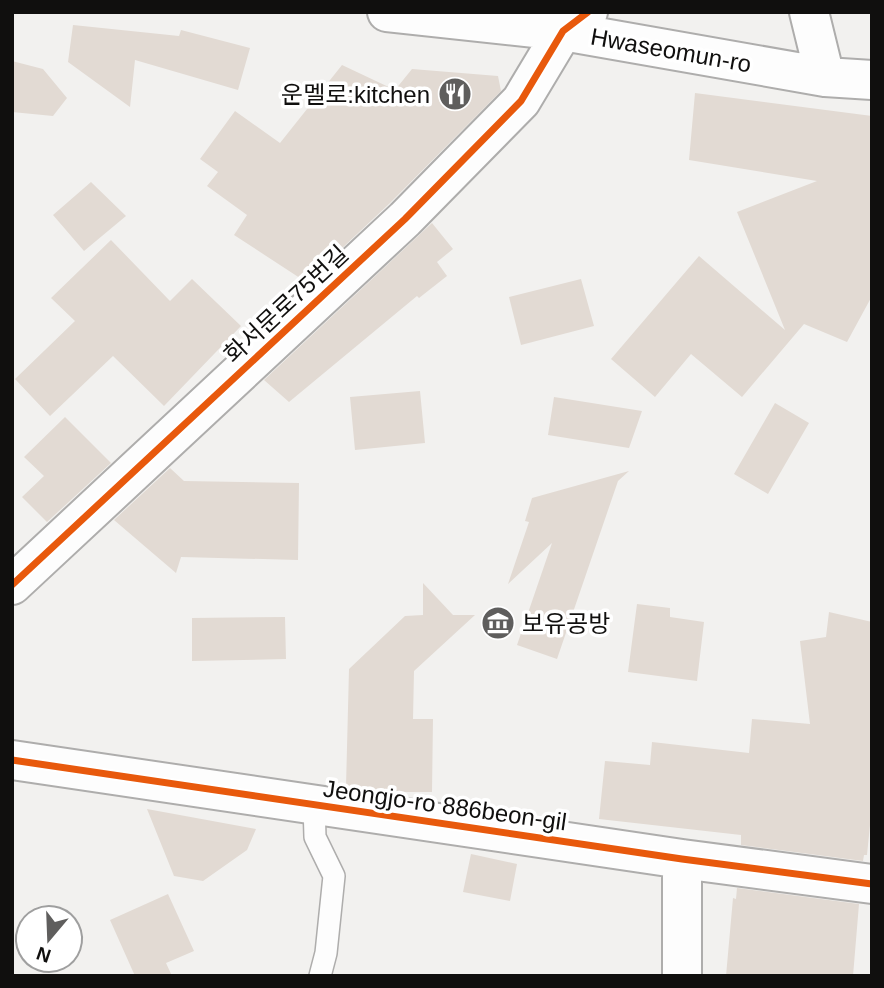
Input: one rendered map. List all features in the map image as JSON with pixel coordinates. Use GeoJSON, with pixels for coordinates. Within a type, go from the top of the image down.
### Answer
{"type":"FeatureCollection","features":[{"type":"Feature","properties":{"kind":"street","name":"Hwaseomun-ro"},"geometry":{"type":"LineString","coordinates":[[387,12],[575,22],[825,77],[872,80]]}},
{"type":"Feature","properties":{"kind":"street"},"geometry":{"type":"LineString","coordinates":[[809,12],[825,77]]}},
{"type":"Feature","properties":{"kind":"street","name":"화서문로75번길"},"geometry":{"type":"LineString","coordinates":[[12,585],[405,219],[521,101],[575,22]]}},
{"type":"Feature","properties":{"kind":"street","name":"Jeongjo-ro 886beon-gil"},"geometry":{"type":"LineString","coordinates":[[12,760],[682,859],[872,884]]}},
{"type":"Feature","properties":{"kind":"street"},"geometry":{"type":"LineString","coordinates":[[682,859],[682,976]]}},
{"type":"Feature","properties":{"kind":"lane"},"geometry":{"type":"LineString","coordinates":[[314,805],[315,837],[334,876],[326,953],[320,976]]}},
{"type":"Feature","properties":{"kind":"building"},"geometry":{"type":"Polygon","coordinates":[[[73,25],[179,36],[181,30],[250,48],[238,90],[135,60],[130,107],[68,62],[73,25]]]}},
{"type":"Feature","properties":{"kind":"building"},"geometry":{"type":"Polygon","coordinates":[[[12,61],[43,69],[67,98],[53,116],[12,112],[12,61]]]}},
{"type":"Feature","properties":{"kind":"building"},"geometry":{"type":"Polygon","coordinates":[[[342,65],[395,90],[412,69],[498,76],[501,91],[390,203],[306,282],[234,235],[247,215],[207,186],[218,172],[200,159],[235,111],[280,143],[342,65]]]}},
{"type":"Feature","properties":{"kind":"building"},"geometry":{"type":"Polygon","coordinates":[[[695,93],[872,116],[872,296],[847,342],[804,324],[742,397],[691,354],[655,397],[611,359],[699,256],[785,330],[737,212],[817,181],[689,160],[695,93]]]}},
{"type":"Feature","properties":{"kind":"building"},"geometry":{"type":"Polygon","coordinates":[[[91,182],[126,216],[84,251],[53,215],[91,182]]]}},
{"type":"Feature","properties":{"kind":"building"},"geometry":{"type":"Polygon","coordinates":[[[432,223],[453,249],[437,262],[447,276],[419,298],[417,296],[289,402],[264,380],[432,223]]]}},
{"type":"Feature","properties":{"kind":"building"},"geometry":{"type":"Polygon","coordinates":[[[111,240],[170,301],[192,279],[241,326],[164,406],[113,356],[50,416],[15,379],[75,321],[51,298],[111,240]]]}},
{"type":"Feature","properties":{"kind":"building"},"geometry":{"type":"Polygon","coordinates":[[[581,279],[594,326],[521,345],[509,297],[581,279]]]}},
{"type":"Feature","properties":{"kind":"building"},"geometry":{"type":"Polygon","coordinates":[[[420,391],[425,443],[355,450],[350,397],[420,391]]]}},
{"type":"Feature","properties":{"kind":"building"},"geometry":{"type":"Polygon","coordinates":[[[554,397],[642,411],[629,448],[548,435],[554,397]]]}},
{"type":"Feature","properties":{"kind":"building"},"geometry":{"type":"Polygon","coordinates":[[[775,403],[809,423],[768,494],[734,474],[775,403]]]}},
{"type":"Feature","properties":{"kind":"building"},"geometry":{"type":"Polygon","coordinates":[[[65,417],[111,463],[47,522],[22,497],[44,476],[24,457],[65,417]]]}},
{"type":"Feature","properties":{"kind":"building"},"geometry":{"type":"Polygon","coordinates":[[[170,468],[184,481],[299,483],[298,560],[181,557],[176,573],[114,520],[170,468]]]}},
{"type":"Feature","properties":{"kind":"building"},"geometry":{"type":"Polygon","coordinates":[[[629,471],[618,481],[557,659],[517,645],[552,543],[508,584],[529,522],[525,521],[532,498],[629,471]]]}},
{"type":"Feature","properties":{"kind":"building"},"geometry":{"type":"Polygon","coordinates":[[[423,583],[453,615],[475,615],[414,671],[413,719],[433,719],[432,792],[375,792],[346,787],[349,669],[405,616],[423,615],[423,583]]]}},
{"type":"Feature","properties":{"kind":"building"},"geometry":{"type":"Polygon","coordinates":[[[637,604],[670,608],[670,617],[704,622],[697,681],[628,672],[637,604]]]}},
{"type":"Feature","properties":{"kind":"building"},"geometry":{"type":"Polygon","coordinates":[[[829,612],[872,622],[872,805],[867,855],[864,855],[863,861],[741,845],[741,835],[599,819],[605,761],[650,765],[652,742],[749,753],[752,719],[810,724],[800,641],[826,637],[829,612]]]}},
{"type":"Feature","properties":{"kind":"building"},"geometry":{"type":"Polygon","coordinates":[[[285,617],[286,659],[192,661],[192,618],[285,617]]]}},
{"type":"Feature","properties":{"kind":"building"},"geometry":{"type":"Polygon","coordinates":[[[147,809],[256,829],[247,850],[203,881],[174,876],[147,809]]]}},
{"type":"Feature","properties":{"kind":"building"},"geometry":{"type":"Polygon","coordinates":[[[471,854],[517,864],[510,901],[463,892],[471,854]]]}},
{"type":"Feature","properties":{"kind":"building"},"geometry":{"type":"Polygon","coordinates":[[[737,888],[859,904],[853,976],[726,976],[733,898],[736,899],[737,888]]]}},
{"type":"Feature","properties":{"kind":"building"},"geometry":{"type":"Polygon","coordinates":[[[168,894],[194,951],[166,963],[172,976],[135,976],[110,920],[168,894]]]}},
{"type":"Feature","properties":{"kind":"cycle path"},"geometry":{"type":"LineString","coordinates":[[12,585],[405,219],[521,101],[563,31],[588,12]]}},
{"type":"Feature","properties":{"kind":"cycle path"},"geometry":{"type":"LineString","coordinates":[[12,760],[682,859],[872,884]]}},
{"type":"Feature","properties":{"kind":"place","name":"운멜로:kitchen"},"geometry":{"type":"Point","coordinates":[455,94]}},
{"type":"Feature","properties":{"kind":"place","name":"보유공방"},"geometry":{"type":"Point","coordinates":[498,623]}}]}
